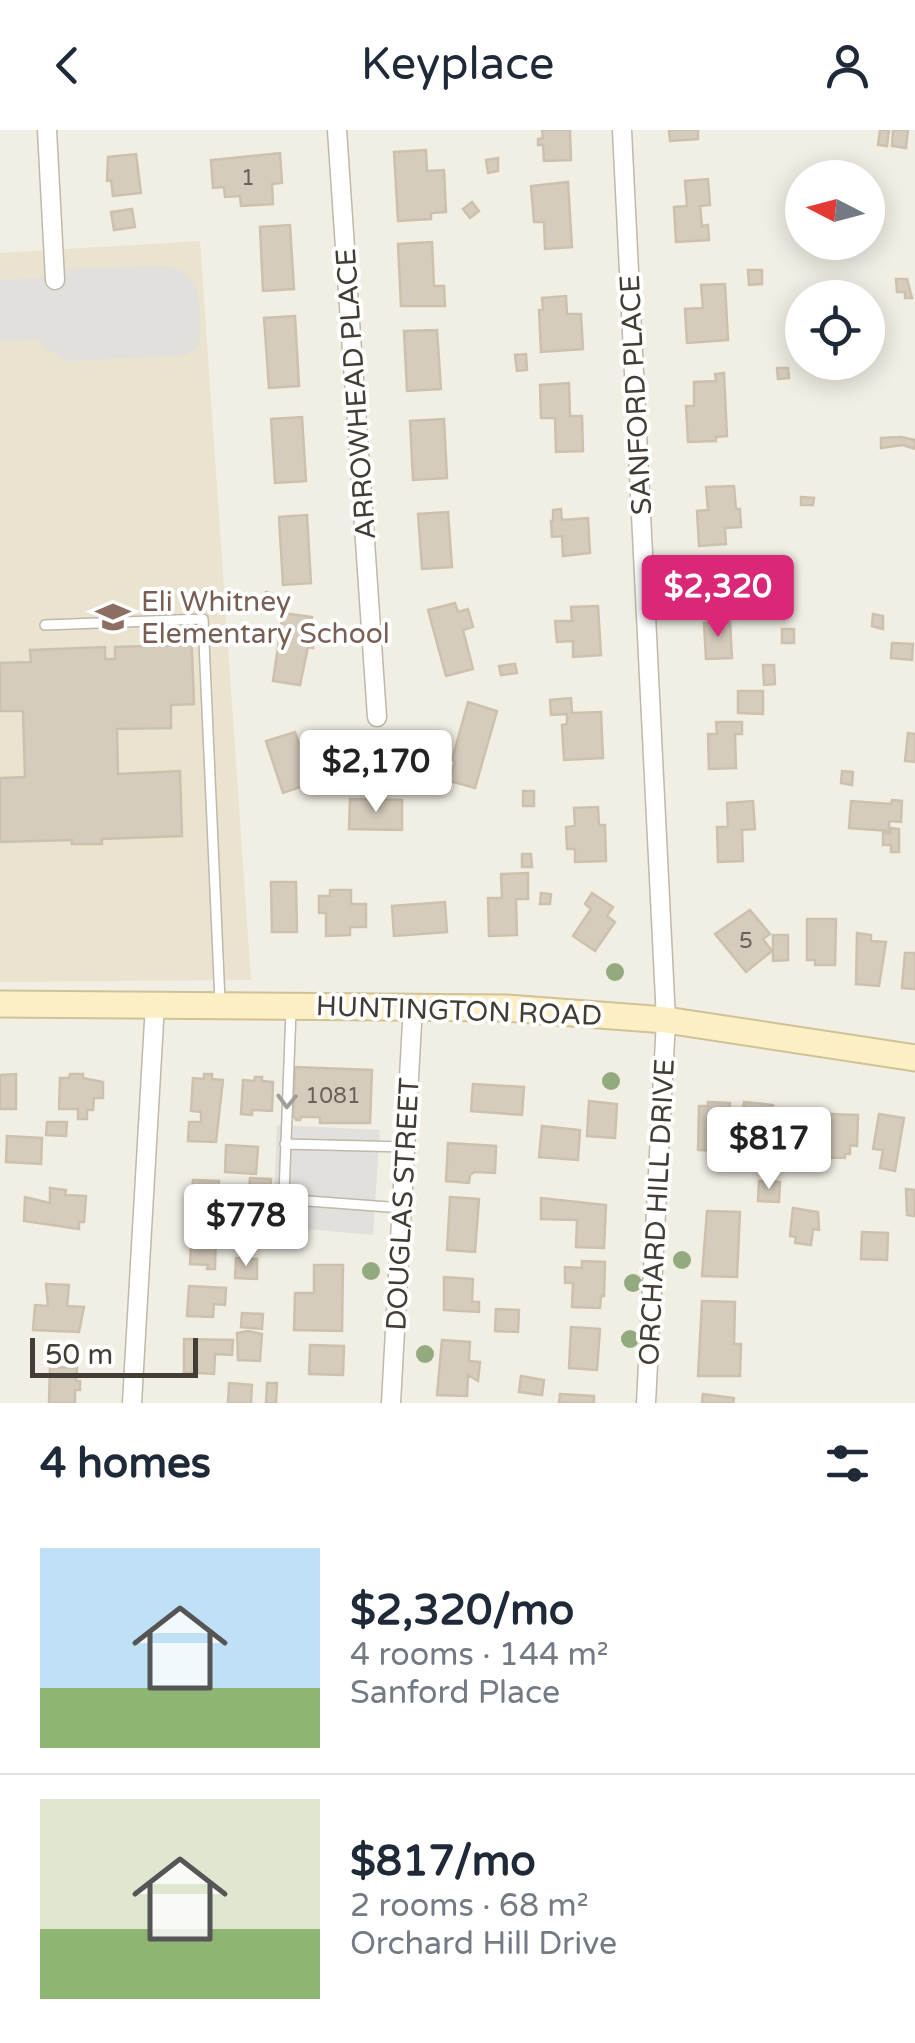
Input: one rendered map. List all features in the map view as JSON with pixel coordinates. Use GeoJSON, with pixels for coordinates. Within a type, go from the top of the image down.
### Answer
{"type":"FeatureCollection","features":[{"type":"Feature","properties":{"kind":"main road","name":"HUNTINGTON ROAD"},"geometry":{"type":"LineString","coordinates":[[0,1004],[506,1008],[666,1020],[915,1058]]}},
{"type":"Feature","properties":{"kind":"street"},"geometry":{"type":"LineString","coordinates":[[47,130],[55,280]]}},
{"type":"Feature","properties":{"kind":"street","name":"ARROWHEAD PLACE"},"geometry":{"type":"LineString","coordinates":[[337,130],[377,717]]}},
{"type":"Feature","properties":{"kind":"street","name":"SANFORD PLACE"},"geometry":{"type":"LineString","coordinates":[[622,130],[666,1020]]}},
{"type":"Feature","properties":{"kind":"street"},"geometry":{"type":"LineString","coordinates":[[132,1403],[155,1004]]}},
{"type":"Feature","properties":{"kind":"street","name":"DOUGLAS STREET"},"geometry":{"type":"LineString","coordinates":[[391,1403],[413,1005]]}},
{"type":"Feature","properties":{"kind":"street","name":"ORCHARD HILL DRIVE"},"geometry":{"type":"LineString","coordinates":[[646,1403],[666,1020]]}},
{"type":"Feature","properties":{"kind":"lane"},"geometry":{"type":"LineString","coordinates":[[46,625],[202,619],[220,1004]]}},
{"type":"Feature","properties":{"kind":"lane"},"geometry":{"type":"LineString","coordinates":[[291,1004],[284,1194],[295,1200],[402,1208]]}},
{"type":"Feature","properties":{"kind":"lane"},"geometry":{"type":"LineString","coordinates":[[286,1144],[406,1147]]}},
{"type":"Feature","properties":{"kind":"shaded area","name":"Eli Whitney Elementary School"},"geometry":{"type":"Polygon","coordinates":[[[200,241],[251,980],[0,982],[0,253],[200,241]]]}},
{"type":"Feature","properties":{"kind":"shaded area"},"geometry":{"type":"Polygon","coordinates":[[[162,266],[183,271],[194,282],[199,298],[200,345],[186,355],[68,361],[41,346],[40,340],[0,341],[0,280],[36,278],[71,269],[162,266]]]}},
{"type":"Feature","properties":{"kind":"shaded area"},"geometry":{"type":"Polygon","coordinates":[[[277,1125],[380,1130],[373,1235],[273,1226],[277,1125]]]}},
{"type":"Feature","properties":{"kind":"building"},"geometry":{"type":"Polygon","coordinates":[[[542,130],[570,130],[571,160],[544,161],[543,145],[538,145],[538,139],[543,138],[542,130]]]}},
{"type":"Feature","properties":{"kind":"building"},"geometry":{"type":"Polygon","coordinates":[[[669,130],[698,130],[698,139],[670,141],[669,130]]]}},
{"type":"Feature","properties":{"kind":"building"},"geometry":{"type":"Polygon","coordinates":[[[880,130],[889,130],[887,146],[878,145],[880,130]]]}},
{"type":"Feature","properties":{"kind":"building"},"geometry":{"type":"Polygon","coordinates":[[[893,130],[908,130],[906,148],[892,146],[893,130]]]}},
{"type":"Feature","properties":{"kind":"building"},"geometry":{"type":"Polygon","coordinates":[[[426,150],[427,171],[444,170],[446,212],[431,213],[431,219],[398,221],[394,152],[426,150]]]}},
{"type":"Feature","properties":{"kind":"building"},"geometry":{"type":"Polygon","coordinates":[[[280,153],[282,183],[272,184],[273,204],[241,206],[240,196],[225,197],[224,187],[213,188],[211,160],[280,153]]]}},
{"type":"Feature","properties":{"kind":"building"},"geometry":{"type":"Polygon","coordinates":[[[136,154],[141,193],[113,196],[111,180],[107,181],[108,157],[136,154]]]}},
{"type":"Feature","properties":{"kind":"building"},"geometry":{"type":"Polygon","coordinates":[[[498,158],[498,171],[488,173],[486,160],[498,158]]]}},
{"type":"Feature","properties":{"kind":"building"},"geometry":{"type":"Polygon","coordinates":[[[708,179],[710,205],[700,206],[702,226],[708,225],[709,240],[676,242],[674,207],[687,206],[685,181],[708,179]]]}},
{"type":"Feature","properties":{"kind":"building"},"geometry":{"type":"Polygon","coordinates":[[[568,182],[572,247],[545,249],[544,222],[534,222],[531,186],[568,182]]]}},
{"type":"Feature","properties":{"kind":"building"},"geometry":{"type":"Polygon","coordinates":[[[472,202],[479,211],[470,218],[463,209],[472,202]]]}},
{"type":"Feature","properties":{"kind":"building"},"geometry":{"type":"Polygon","coordinates":[[[132,209],[135,227],[114,230],[111,212],[132,209]]]}},
{"type":"Feature","properties":{"kind":"building"},"geometry":{"type":"Polygon","coordinates":[[[290,225],[294,289],[263,291],[260,227],[290,225]]]}},
{"type":"Feature","properties":{"kind":"building"},"geometry":{"type":"Polygon","coordinates":[[[432,242],[434,286],[444,286],[445,306],[401,306],[398,244],[432,242]]]}},
{"type":"Feature","properties":{"kind":"building"},"geometry":{"type":"Polygon","coordinates":[[[748,270],[762,270],[762,284],[749,285],[748,270]]]}},
{"type":"Feature","properties":{"kind":"building"},"geometry":{"type":"Polygon","coordinates":[[[896,279],[907,279],[912,298],[897,292],[896,279]]]}},
{"type":"Feature","properties":{"kind":"building"},"geometry":{"type":"Polygon","coordinates":[[[725,284],[728,340],[687,343],[685,309],[703,308],[701,285],[725,284]]]}},
{"type":"Feature","properties":{"kind":"building"},"geometry":{"type":"Polygon","coordinates":[[[566,296],[567,314],[581,314],[583,349],[541,352],[542,298],[566,296]]]}},
{"type":"Feature","properties":{"kind":"building"},"geometry":{"type":"Polygon","coordinates":[[[295,316],[299,386],[269,388],[264,318],[295,316]]]}},
{"type":"Feature","properties":{"kind":"building"},"geometry":{"type":"Polygon","coordinates":[[[437,330],[441,389],[407,391],[404,331],[437,330]]]}},
{"type":"Feature","properties":{"kind":"building"},"geometry":{"type":"Polygon","coordinates":[[[526,354],[527,370],[517,371],[515,355],[526,354]]]}},
{"type":"Feature","properties":{"kind":"building"},"geometry":{"type":"Polygon","coordinates":[[[777,368],[785,368],[785,378],[778,379],[777,368]]]}},
{"type":"Feature","properties":{"kind":"building"},"geometry":{"type":"Polygon","coordinates":[[[724,373],[727,436],[716,437],[716,441],[688,442],[686,406],[694,406],[694,382],[716,381],[715,374],[724,373]]]}},
{"type":"Feature","properties":{"kind":"building"},"geometry":{"type":"Polygon","coordinates":[[[569,383],[570,416],[582,416],[583,451],[556,452],[555,418],[541,418],[540,385],[569,383]]]}},
{"type":"Feature","properties":{"kind":"building"},"geometry":{"type":"Polygon","coordinates":[[[302,417],[306,481],[275,483],[271,419],[302,417]]]}},
{"type":"Feature","properties":{"kind":"building"},"geometry":{"type":"Polygon","coordinates":[[[444,419],[447,478],[413,480],[410,421],[444,419]]]}},
{"type":"Feature","properties":{"kind":"building"},"geometry":{"type":"Polygon","coordinates":[[[881,438],[915,440],[915,449],[903,445],[881,448],[881,438]]]}},
{"type":"Feature","properties":{"kind":"building"},"geometry":{"type":"Polygon","coordinates":[[[734,486],[741,527],[725,528],[726,544],[699,546],[697,511],[708,510],[706,487],[734,486]]]}},
{"type":"Feature","properties":{"kind":"building"},"geometry":{"type":"Polygon","coordinates":[[[801,497],[814,498],[813,505],[801,505],[801,497]]]}},
{"type":"Feature","properties":{"kind":"building"},"geometry":{"type":"Polygon","coordinates":[[[561,509],[562,520],[588,518],[590,553],[563,556],[562,536],[552,537],[551,521],[553,510],[561,509]]]}},
{"type":"Feature","properties":{"kind":"building"},"geometry":{"type":"Polygon","coordinates":[[[448,512],[452,567],[422,569],[418,514],[448,512]]]}},
{"type":"Feature","properties":{"kind":"building"},"geometry":{"type":"Polygon","coordinates":[[[307,515],[311,583],[283,585],[279,517],[307,515]]]}},
{"type":"Feature","properties":{"kind":"building"},"geometry":{"type":"Polygon","coordinates":[[[266,592],[276,595],[274,605],[264,603],[266,592]]]}},
{"type":"Feature","properties":{"kind":"building"},"geometry":{"type":"Polygon","coordinates":[[[455,603],[458,612],[468,609],[473,627],[463,630],[473,669],[446,676],[428,610],[455,603]]]}},
{"type":"Feature","properties":{"kind":"building"},"geometry":{"type":"Polygon","coordinates":[[[598,606],[601,655],[573,657],[573,641],[557,642],[555,621],[572,621],[571,607],[598,606]]]}},
{"type":"Feature","properties":{"kind":"building"},"geometry":{"type":"Polygon","coordinates":[[[283,613],[312,617],[309,637],[314,637],[313,648],[308,647],[300,685],[273,681],[283,613]]]}},
{"type":"Feature","properties":{"kind":"building"},"geometry":{"type":"Polygon","coordinates":[[[873,614],[883,616],[883,629],[872,626],[873,614]]]}},
{"type":"Feature","properties":{"kind":"building"},"geometry":{"type":"Polygon","coordinates":[[[730,622],[732,658],[706,659],[704,623],[730,622]]]}},
{"type":"Feature","properties":{"kind":"building"},"geometry":{"type":"Polygon","coordinates":[[[181,628],[191,628],[194,704],[171,705],[171,728],[117,729],[118,774],[180,771],[182,836],[102,839],[102,844],[72,844],[72,840],[0,842],[0,778],[25,777],[23,711],[0,711],[0,663],[31,662],[30,650],[105,647],[105,659],[115,659],[115,647],[181,645],[181,628]]]}},
{"type":"Feature","properties":{"kind":"building"},"geometry":{"type":"Polygon","coordinates":[[[782,629],[794,629],[794,643],[782,643],[782,629]]]}},
{"type":"Feature","properties":{"kind":"building"},"geometry":{"type":"Polygon","coordinates":[[[892,643],[913,644],[912,660],[891,658],[892,643]]]}},
{"type":"Feature","properties":{"kind":"building"},"geometry":{"type":"Polygon","coordinates":[[[515,664],[517,673],[501,675],[499,666],[515,664]]]}},
{"type":"Feature","properties":{"kind":"building"},"geometry":{"type":"Polygon","coordinates":[[[763,665],[774,665],[775,684],[764,685],[763,665]]]}},
{"type":"Feature","properties":{"kind":"building"},"geometry":{"type":"Polygon","coordinates":[[[738,691],[763,691],[763,714],[738,713],[738,691]]]}},
{"type":"Feature","properties":{"kind":"building"},"geometry":{"type":"Polygon","coordinates":[[[571,698],[572,713],[601,712],[603,758],[564,760],[562,725],[567,724],[567,714],[551,715],[550,700],[571,698]]]}},
{"type":"Feature","properties":{"kind":"building"},"geometry":{"type":"Polygon","coordinates":[[[468,702],[497,711],[475,788],[450,781],[468,702]]]}},
{"type":"Feature","properties":{"kind":"building"},"geometry":{"type":"Polygon","coordinates":[[[716,722],[742,722],[742,734],[735,734],[736,768],[709,769],[708,734],[717,734],[716,722]]]}},
{"type":"Feature","properties":{"kind":"building"},"geometry":{"type":"Polygon","coordinates":[[[295,732],[312,783],[283,793],[266,741],[295,732]]]}},
{"type":"Feature","properties":{"kind":"building"},"geometry":{"type":"Polygon","coordinates":[[[908,733],[915,734],[915,762],[905,761],[908,733]]]}},
{"type":"Feature","properties":{"kind":"building"},"geometry":{"type":"Polygon","coordinates":[[[842,771],[853,772],[852,785],[841,783],[842,771]]]}},
{"type":"Feature","properties":{"kind":"building"},"geometry":{"type":"Polygon","coordinates":[[[523,791],[534,791],[534,806],[523,806],[523,791]]]}},
{"type":"Feature","properties":{"kind":"building"},"geometry":{"type":"Polygon","coordinates":[[[350,799],[402,800],[402,830],[349,829],[350,799]]]}},
{"type":"Feature","properties":{"kind":"building"},"geometry":{"type":"Polygon","coordinates":[[[892,800],[902,801],[901,822],[889,821],[889,831],[849,828],[851,801],[891,804],[892,800]]]}},
{"type":"Feature","properties":{"kind":"building"},"geometry":{"type":"Polygon","coordinates":[[[753,801],[755,829],[742,830],[743,861],[718,862],[717,827],[728,827],[727,803],[753,801]]]}},
{"type":"Feature","properties":{"kind":"building"},"geometry":{"type":"Polygon","coordinates":[[[598,807],[599,825],[605,825],[606,861],[575,862],[575,849],[567,849],[566,827],[575,826],[574,808],[598,807]]]}},
{"type":"Feature","properties":{"kind":"building"},"geometry":{"type":"Polygon","coordinates":[[[891,828],[899,829],[899,852],[891,852],[891,845],[883,845],[883,833],[891,833],[891,828]]]}},
{"type":"Feature","properties":{"kind":"building"},"geometry":{"type":"Polygon","coordinates":[[[522,854],[531,854],[532,867],[522,867],[522,854]]]}},
{"type":"Feature","properties":{"kind":"building"},"geometry":{"type":"Polygon","coordinates":[[[528,873],[528,899],[516,899],[517,935],[489,936],[488,898],[502,898],[501,874],[528,873]]]}},
{"type":"Feature","properties":{"kind":"building"},"geometry":{"type":"Polygon","coordinates":[[[271,882],[296,882],[297,932],[272,932],[271,882]]]}},
{"type":"Feature","properties":{"kind":"building"},"geometry":{"type":"Polygon","coordinates":[[[330,890],[351,890],[351,904],[366,904],[366,927],[350,927],[350,935],[326,936],[326,913],[319,913],[319,896],[330,896],[330,890]]]}},
{"type":"Feature","properties":{"kind":"building"},"geometry":{"type":"Polygon","coordinates":[[[541,893],[551,894],[550,904],[540,904],[541,893]]]}},
{"type":"Feature","properties":{"kind":"building"},"geometry":{"type":"Polygon","coordinates":[[[592,893],[613,907],[607,916],[615,922],[595,951],[573,936],[591,909],[585,904],[592,893]]]}},
{"type":"Feature","properties":{"kind":"building"},"geometry":{"type":"Polygon","coordinates":[[[445,902],[447,932],[394,936],[392,906],[445,902]]]}},
{"type":"Feature","properties":{"kind":"building"},"geometry":{"type":"Polygon","coordinates":[[[750,910],[770,934],[763,939],[772,951],[746,972],[715,934],[750,910]]]}},
{"type":"Feature","properties":{"kind":"building"},"geometry":{"type":"Polygon","coordinates":[[[807,919],[836,919],[835,965],[815,965],[815,960],[807,960],[807,919]]]}},
{"type":"Feature","properties":{"kind":"building"},"geometry":{"type":"Polygon","coordinates":[[[857,933],[871,935],[871,941],[886,942],[879,986],[856,984],[857,933]]]}},
{"type":"Feature","properties":{"kind":"building"},"geometry":{"type":"Polygon","coordinates":[[[773,935],[788,935],[788,960],[773,961],[773,935]]]}},
{"type":"Feature","properties":{"kind":"building"},"geometry":{"type":"Polygon","coordinates":[[[905,953],[915,953],[915,989],[902,988],[905,953]]]}},
{"type":"Feature","properties":{"kind":"building"},"geometry":{"type":"Polygon","coordinates":[[[295,1067],[372,1070],[370,1123],[320,1123],[320,1117],[296,1120],[295,1067]]]}},
{"type":"Feature","properties":{"kind":"building"},"geometry":{"type":"Polygon","coordinates":[[[16,1074],[16,1109],[0,1109],[0,1075],[16,1074]]]}},
{"type":"Feature","properties":{"kind":"building"},"geometry":{"type":"Polygon","coordinates":[[[70,1074],[83,1074],[83,1078],[103,1082],[103,1098],[94,1098],[87,1119],[78,1119],[78,1109],[59,1109],[60,1078],[69,1078],[70,1074]]]}},
{"type":"Feature","properties":{"kind":"building"},"geometry":{"type":"Polygon","coordinates":[[[204,1074],[223,1080],[216,1142],[188,1141],[189,1122],[201,1122],[201,1112],[191,1111],[193,1078],[204,1079],[204,1074]]]}},
{"type":"Feature","properties":{"kind":"building"},"geometry":{"type":"Polygon","coordinates":[[[255,1077],[273,1082],[272,1111],[241,1114],[243,1080],[254,1081],[255,1077]]]}},
{"type":"Feature","properties":{"kind":"building"},"geometry":{"type":"Polygon","coordinates":[[[473,1084],[524,1087],[522,1115],[471,1111],[473,1084]]]}},
{"type":"Feature","properties":{"kind":"building"},"geometry":{"type":"Polygon","coordinates":[[[589,1101],[617,1104],[615,1138],[587,1136],[589,1101]]]}},
{"type":"Feature","properties":{"kind":"building"},"geometry":{"type":"Polygon","coordinates":[[[708,1102],[730,1103],[727,1151],[698,1150],[699,1106],[708,1106],[708,1102]]]}},
{"type":"Feature","properties":{"kind":"building"},"geometry":{"type":"Polygon","coordinates":[[[744,1102],[773,1105],[768,1150],[758,1149],[754,1153],[739,1149],[744,1102]]]}},
{"type":"Feature","properties":{"kind":"building"},"geometry":{"type":"Polygon","coordinates":[[[831,1114],[858,1115],[857,1146],[850,1145],[850,1154],[845,1154],[845,1158],[813,1157],[814,1125],[831,1125],[831,1114]]]}},
{"type":"Feature","properties":{"kind":"building"},"geometry":{"type":"Polygon","coordinates":[[[879,1114],[904,1118],[895,1171],[880,1168],[883,1150],[873,1149],[879,1114]]]}},
{"type":"Feature","properties":{"kind":"building"},"geometry":{"type":"Polygon","coordinates":[[[47,1122],[67,1122],[66,1136],[46,1135],[47,1122]]]}},
{"type":"Feature","properties":{"kind":"building"},"geometry":{"type":"Polygon","coordinates":[[[542,1126],[580,1130],[578,1160],[539,1157],[542,1126]]]}},
{"type":"Feature","properties":{"kind":"building"},"geometry":{"type":"Polygon","coordinates":[[[7,1136],[42,1138],[41,1164],[6,1162],[7,1136]]]}},
{"type":"Feature","properties":{"kind":"building"},"geometry":{"type":"Polygon","coordinates":[[[448,1143],[496,1146],[495,1173],[475,1172],[469,1183],[446,1181],[448,1143]]]}},
{"type":"Feature","properties":{"kind":"building"},"geometry":{"type":"Polygon","coordinates":[[[226,1145],[258,1147],[256,1174],[225,1172],[226,1145]]]}},
{"type":"Feature","properties":{"kind":"building"},"geometry":{"type":"Polygon","coordinates":[[[250,1178],[271,1179],[269,1203],[248,1201],[250,1178]]]}},
{"type":"Feature","properties":{"kind":"building"},"geometry":{"type":"Polygon","coordinates":[[[193,1180],[219,1181],[218,1190],[227,1191],[226,1213],[191,1211],[193,1180]]]}},
{"type":"Feature","properties":{"kind":"building"},"geometry":{"type":"Polygon","coordinates":[[[759,1181],[780,1182],[779,1202],[758,1201],[759,1181]]]}},
{"type":"Feature","properties":{"kind":"building"},"geometry":{"type":"Polygon","coordinates":[[[50,1188],[66,1190],[65,1195],[86,1196],[84,1222],[79,1222],[79,1229],[24,1221],[25,1197],[50,1203],[50,1188]]]}},
{"type":"Feature","properties":{"kind":"building"},"geometry":{"type":"Polygon","coordinates":[[[906,1189],[915,1190],[914,1216],[907,1215],[906,1189]]]}},
{"type":"Feature","properties":{"kind":"building"},"geometry":{"type":"Polygon","coordinates":[[[450,1197],[479,1199],[475,1252],[447,1250],[450,1197]]]}},
{"type":"Feature","properties":{"kind":"building"},"geometry":{"type":"Polygon","coordinates":[[[541,1198],[606,1205],[604,1248],[576,1247],[577,1220],[541,1219],[541,1198]]]}},
{"type":"Feature","properties":{"kind":"building"},"geometry":{"type":"Polygon","coordinates":[[[793,1208],[818,1212],[819,1230],[813,1229],[811,1245],[795,1243],[796,1237],[790,1236],[793,1208]]]}},
{"type":"Feature","properties":{"kind":"building"},"geometry":{"type":"Polygon","coordinates":[[[707,1211],[740,1212],[737,1277],[702,1276],[707,1211]]]}},
{"type":"Feature","properties":{"kind":"building"},"geometry":{"type":"Polygon","coordinates":[[[192,1231],[216,1232],[215,1269],[190,1264],[192,1231]]]}},
{"type":"Feature","properties":{"kind":"building"},"geometry":{"type":"Polygon","coordinates":[[[862,1232],[888,1233],[887,1260],[861,1259],[862,1232]]]}},
{"type":"Feature","properties":{"kind":"building"},"geometry":{"type":"Polygon","coordinates":[[[236,1258],[257,1259],[257,1279],[235,1278],[236,1258]]]}},
{"type":"Feature","properties":{"kind":"building"},"geometry":{"type":"Polygon","coordinates":[[[582,1261],[605,1262],[600,1308],[572,1307],[573,1283],[565,1283],[565,1267],[582,1268],[582,1261]]]}},
{"type":"Feature","properties":{"kind":"building"},"geometry":{"type":"Polygon","coordinates":[[[314,1265],[343,1265],[342,1331],[294,1330],[295,1293],[314,1293],[314,1265]]]}},
{"type":"Feature","properties":{"kind":"building"},"geometry":{"type":"Polygon","coordinates":[[[444,1277],[473,1279],[472,1302],[479,1302],[479,1312],[444,1310],[444,1277]]]}},
{"type":"Feature","properties":{"kind":"building"},"geometry":{"type":"Polygon","coordinates":[[[46,1284],[69,1285],[67,1306],[84,1307],[79,1332],[33,1330],[35,1305],[48,1306],[46,1284]]]}},
{"type":"Feature","properties":{"kind":"building"},"geometry":{"type":"Polygon","coordinates":[[[189,1286],[226,1288],[225,1305],[214,1304],[213,1317],[187,1316],[189,1286]]]}},
{"type":"Feature","properties":{"kind":"building"},"geometry":{"type":"Polygon","coordinates":[[[702,1301],[735,1302],[734,1344],[741,1344],[740,1376],[698,1376],[702,1301]]]}},
{"type":"Feature","properties":{"kind":"building"},"geometry":{"type":"Polygon","coordinates":[[[496,1309],[519,1310],[518,1332],[495,1331],[496,1309]]]}},
{"type":"Feature","properties":{"kind":"building"},"geometry":{"type":"Polygon","coordinates":[[[242,1313],[263,1314],[262,1329],[241,1327],[242,1313]]]}},
{"type":"Feature","properties":{"kind":"building"},"geometry":{"type":"Polygon","coordinates":[[[571,1327],[600,1329],[597,1370],[569,1368],[571,1327]]]}},
{"type":"Feature","properties":{"kind":"building"},"geometry":{"type":"Polygon","coordinates":[[[237,1333],[262,1334],[260,1361],[238,1360],[237,1333]]]}},
{"type":"Feature","properties":{"kind":"building"},"geometry":{"type":"Polygon","coordinates":[[[184,1339],[233,1340],[232,1355],[215,1354],[214,1374],[184,1372],[184,1339]]]}},
{"type":"Feature","properties":{"kind":"building"},"geometry":{"type":"Polygon","coordinates":[[[442,1340],[470,1342],[469,1361],[480,1362],[478,1381],[468,1375],[467,1396],[437,1395],[442,1340]]]}},
{"type":"Feature","properties":{"kind":"building"},"geometry":{"type":"Polygon","coordinates":[[[310,1345],[344,1346],[343,1375],[309,1374],[310,1345]]]}},
{"type":"Feature","properties":{"kind":"building"},"geometry":{"type":"Polygon","coordinates":[[[50,1367],[77,1368],[80,1390],[75,1390],[75,1403],[49,1403],[50,1367]]]}},
{"type":"Feature","properties":{"kind":"building"},"geometry":{"type":"Polygon","coordinates":[[[521,1376],[544,1380],[542,1395],[519,1392],[521,1376]]]}},
{"type":"Feature","properties":{"kind":"building"},"geometry":{"type":"Polygon","coordinates":[[[229,1383],[252,1385],[251,1403],[228,1403],[229,1383]]]}},
{"type":"Feature","properties":{"kind":"building"},"geometry":{"type":"Polygon","coordinates":[[[267,1383],[277,1383],[276,1403],[266,1403],[267,1383]]]}},
{"type":"Feature","properties":{"kind":"building"},"geometry":{"type":"Polygon","coordinates":[[[560,1394],[594,1396],[594,1403],[559,1403],[560,1394]]]}},
{"type":"Feature","properties":{"kind":"building"},"geometry":{"type":"Polygon","coordinates":[[[703,1394],[734,1398],[733,1403],[702,1403],[703,1394]]]}},
{"type":"Feature","properties":{"kind":"place","name":"Eli Whitney Elementary School"},"geometry":{"type":"Point","coordinates":[113,617]}}]}
